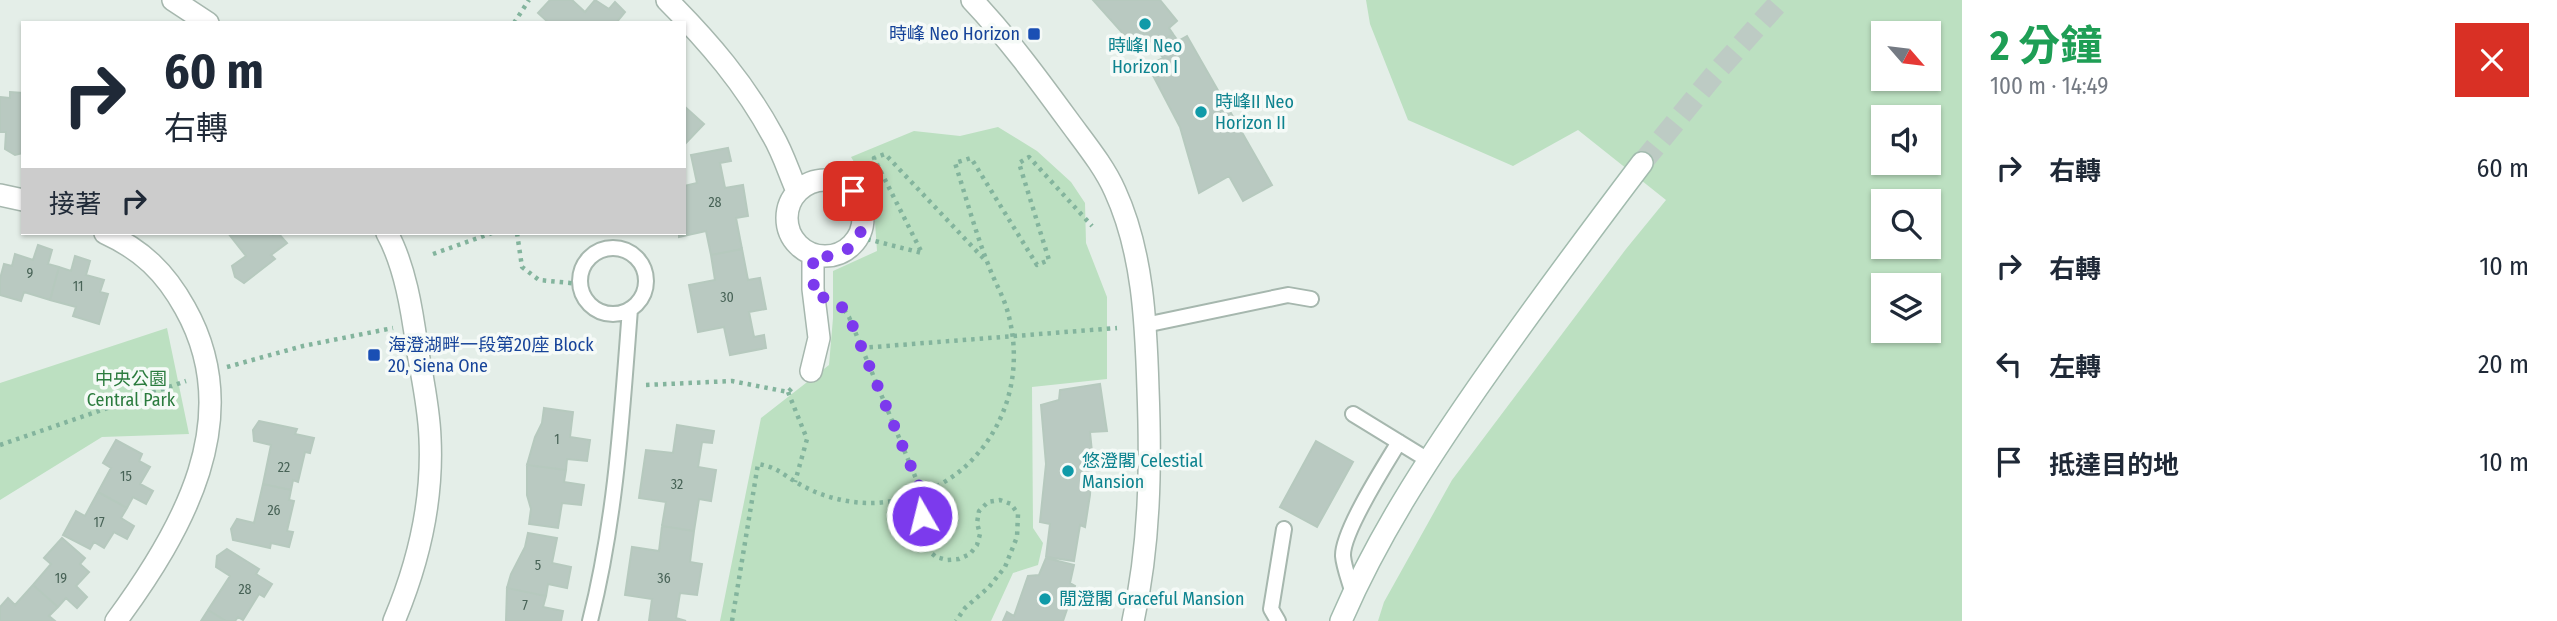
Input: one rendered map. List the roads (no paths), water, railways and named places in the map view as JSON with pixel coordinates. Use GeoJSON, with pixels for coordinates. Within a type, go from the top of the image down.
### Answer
{"type":"FeatureCollection","features":[{"type":"Feature","properties":{"kind":"street"},"geometry":{"type":"LineString","coordinates":[[173,0],[205,21]]}},
{"type":"Feature","properties":{"kind":"street"},"geometry":{"type":"LineString","coordinates":[[667,0],[708,41],[744,87],[774,137],[797,191]]}},
{"type":"Feature","properties":{"kind":"street"},"geometry":{"type":"LineString","coordinates":[[972,0],[1003,32],[1115,190],[1133,243],[1145,325],[1150,448],[1146,532],[1133,621]]}},
{"type":"Feature","properties":{"kind":"street"},"geometry":{"type":"LineString","coordinates":[[1341,621],[1387,526],[1428,460],[1540,297],[1642,163]]}},
{"type":"Feature","properties":{"kind":"street"},"geometry":{"type":"LineString","coordinates":[[832,180],[853,191],[863,214],[863,226],[859,237],[850,248],[827,257],[813,256],[792,240],[787,228],[786,214],[797,191],[808,184],[832,180]]}},
{"type":"Feature","properties":{"kind":"street"},"geometry":{"type":"LineString","coordinates":[[0,195],[21,200]]}},
{"type":"Feature","properties":{"kind":"street"},"geometry":{"type":"LineString","coordinates":[[109,235],[148,257],[174,288],[194,323],[206,362],[211,402],[208,442],[192,495],[162,551],[116,621]]}},
{"type":"Feature","properties":{"kind":"street"},"geometry":{"type":"LineString","coordinates":[[388,235],[402,275],[414,324],[430,438],[427,500],[416,561],[394,621]]}},
{"type":"Feature","properties":{"kind":"street"},"geometry":{"type":"LineString","coordinates":[[811,371],[819,338],[813,256]]}},
{"type":"Feature","properties":{"kind":"lane"},"geometry":{"type":"LineString","coordinates":[[590,621],[609,525],[619,445],[630,309],[638,302],[646,281],[639,261],[632,254],[622,249],[601,250],[585,263],[580,284],[583,295],[589,304],[609,314],[630,309]]}},
{"type":"Feature","properties":{"kind":"lane"},"geometry":{"type":"LineString","coordinates":[[1145,325],[1288,295],[1311,299]]}},
{"type":"Feature","properties":{"kind":"lane"},"geometry":{"type":"LineString","coordinates":[[1353,414],[1428,460]]}},
{"type":"Feature","properties":{"kind":"lane"},"geometry":{"type":"LineString","coordinates":[[1353,594],[1343,555],[1355,520],[1399,442]]}},
{"type":"Feature","properties":{"kind":"lane"},"geometry":{"type":"LineString","coordinates":[[1278,621],[1270,609],[1284,529]]}},
{"type":"Feature","properties":{"kind":"tunnel"},"geometry":{"type":"LineString","coordinates":[[1642,163],[1714,75],[1781,0]]}},
{"type":"Feature","properties":{"kind":"place","name":"時峰I Neo Horizon I"},"geometry":{"type":"Point","coordinates":[1145,24]}},
{"type":"Feature","properties":{"kind":"place","name":"時峰 Neo Horizon"},"geometry":{"type":"Point","coordinates":[1034,34]}},
{"type":"Feature","properties":{"kind":"place","name":"時峰II Neo Horizon II"},"geometry":{"type":"Point","coordinates":[1201,112]}},
{"type":"Feature","properties":{"kind":"place","name":"海澄湖畔一段第20座 Block 20, Siena One"},"geometry":{"type":"Point","coordinates":[374,355]}},
{"type":"Feature","properties":{"kind":"place","name":"悠澄閣 Celestial Mansion"},"geometry":{"type":"Point","coordinates":[1068,471]}},
{"type":"Feature","properties":{"kind":"place","name":"閒澄閣 Graceful Mansion"},"geometry":{"type":"Point","coordinates":[1045,599]}},
{"type":"Feature","properties":{"kind":"park label","name":"中央公園 Central Park"},"geometry":{"type":"Point","coordinates":[131,389]}}]}
